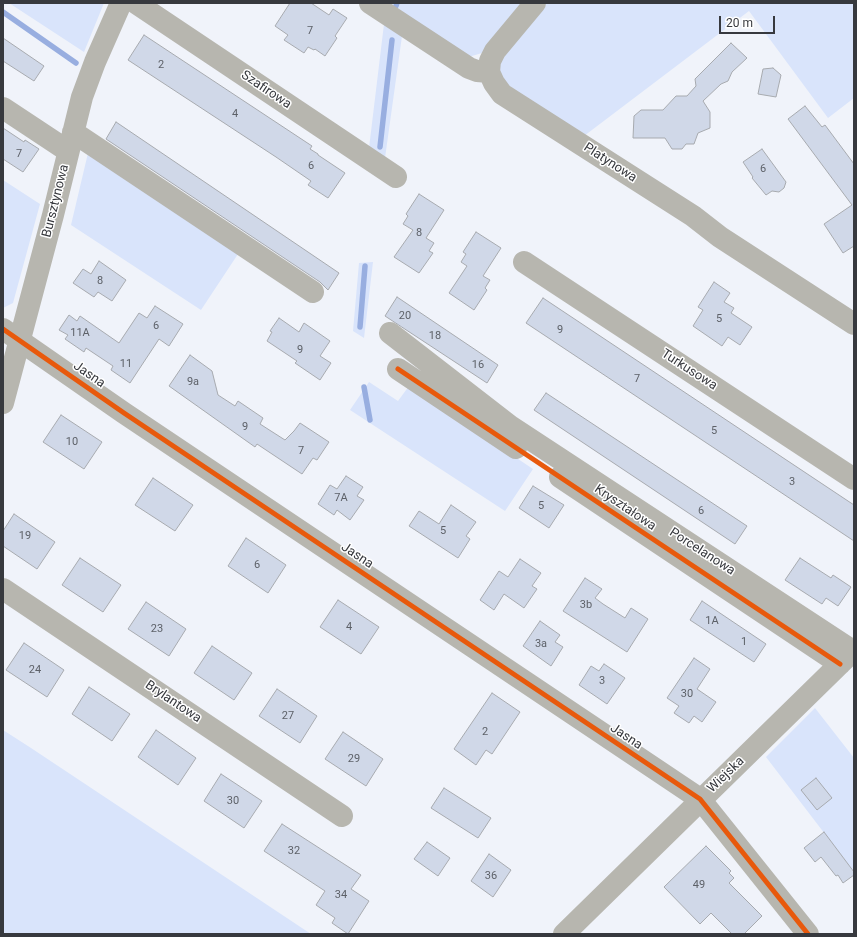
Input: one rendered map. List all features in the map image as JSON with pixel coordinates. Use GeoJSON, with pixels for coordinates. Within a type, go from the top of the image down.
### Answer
{"type":"FeatureCollection","features":[{"type":"Feature","properties":{"kind":"street","name":"Bursztynowa"},"geometry":{"type":"LineString","coordinates":[[3,403],[11,334],[53,214],[87,81],[121,3]]}},
{"type":"Feature","properties":{"kind":"street","name":"Szafirowa"},"geometry":{"type":"LineString","coordinates":[[136,3],[396,177]]}},
{"type":"Feature","properties":{"kind":"street"},"geometry":{"type":"LineString","coordinates":[[370,3],[469,68],[477,71],[489,72],[490,61],[495,51],[534,3]]}},
{"type":"Feature","properties":{"kind":"street","name":"Platynowa"},"geometry":{"type":"LineString","coordinates":[[489,72],[494,83],[502,94],[693,216],[720,237],[854,324]]}},
{"type":"Feature","properties":{"kind":"street"},"geometry":{"type":"LineString","coordinates":[[3,108],[71,142],[313,292]]}},
{"type":"Feature","properties":{"kind":"street","name":"Turkusowa"},"geometry":{"type":"LineString","coordinates":[[524,262],[854,479]]}},
{"type":"Feature","properties":{"kind":"street","name":"Porcelanowa"},"geometry":{"type":"LineString","coordinates":[[390,333],[510,426],[849,655]]}},
{"type":"Feature","properties":{"kind":"street","name":"Jasna"},"geometry":{"type":"LineString","coordinates":[[11,334],[124,413],[700,800],[808,934]]}},
{"type":"Feature","properties":{"kind":"street","name":"Kryształowa"},"geometry":{"type":"LineString","coordinates":[[398,369],[849,655]]}},
{"type":"Feature","properties":{"kind":"street","name":"Brylantowa"},"geometry":{"type":"LineString","coordinates":[[3,589],[342,816]]}},
{"type":"Feature","properties":{"kind":"street","name":"Wiejska"},"geometry":{"type":"LineString","coordinates":[[564,934],[849,655]]}},
{"type":"Feature","properties":{"kind":"shaded area"},"geometry":{"type":"Polygon","coordinates":[[[9,3],[104,3],[84,52],[9,3]]]}},
{"type":"Feature","properties":{"kind":"shaded area"},"geometry":{"type":"Polygon","coordinates":[[[382,3],[523,3],[482,53],[465,58],[382,3]]]}},
{"type":"Feature","properties":{"kind":"shaded area"},"geometry":{"type":"Polygon","coordinates":[[[541,3],[854,3],[854,98],[828,118],[749,11],[584,136],[500,80],[500,50],[541,3]]]}},
{"type":"Feature","properties":{"kind":"shaded area"},"geometry":{"type":"Polygon","coordinates":[[[384,24],[402,36],[385,158],[369,148],[384,24]]]}},
{"type":"Feature","properties":{"kind":"shaded area"},"geometry":{"type":"Polygon","coordinates":[[[88,153],[238,254],[201,310],[71,225],[88,153]]]}},
{"type":"Feature","properties":{"kind":"shaded area"},"geometry":{"type":"Polygon","coordinates":[[[3,180],[40,204],[13,303],[3,308],[3,180]]]}},
{"type":"Feature","properties":{"kind":"shaded area"},"geometry":{"type":"Polygon","coordinates":[[[373,262],[364,338],[353,331],[359,263],[373,262]]]}},
{"type":"Feature","properties":{"kind":"shaded area"},"geometry":{"type":"Polygon","coordinates":[[[369,382],[398,401],[409,386],[533,469],[505,511],[350,410],[369,382]]]}},
{"type":"Feature","properties":{"kind":"shaded area"},"geometry":{"type":"Polygon","coordinates":[[[815,708],[854,758],[854,872],[766,757],[815,708]]]}},
{"type":"Feature","properties":{"kind":"shaded area"},"geometry":{"type":"Polygon","coordinates":[[[3,730],[31,748],[311,934],[3,934],[3,730]]]}},
{"type":"Feature","properties":{"kind":"building"},"geometry":{"type":"Polygon","coordinates":[[[290,3],[311,3],[329,15],[333,9],[347,18],[335,36],[337,38],[325,56],[315,49],[314,50],[308,47],[304,53],[284,40],[288,35],[275,26],[290,3]]]}},
{"type":"Feature","properties":{"kind":"building"},"geometry":{"type":"Polygon","coordinates":[[[144,35],[312,146],[310,149],[345,173],[328,198],[308,185],[311,181],[128,60],[144,35]]]}},
{"type":"Feature","properties":{"kind":"building"},"geometry":{"type":"Polygon","coordinates":[[[3,38],[44,66],[34,81],[3,61],[3,38]]]}},
{"type":"Feature","properties":{"kind":"building"},"geometry":{"type":"Polygon","coordinates":[[[731,43],[747,58],[732,72],[728,81],[721,84],[703,101],[710,112],[710,128],[698,133],[694,144],[686,144],[682,149],[672,149],[665,138],[633,138],[634,116],[641,110],[663,110],[676,96],[687,96],[696,86],[695,79],[731,43]]]}},
{"type":"Feature","properties":{"kind":"building"},"geometry":{"type":"Polygon","coordinates":[[[773,68],[781,75],[776,97],[758,94],[763,69],[773,68]]]}},
{"type":"Feature","properties":{"kind":"building"},"geometry":{"type":"Polygon","coordinates":[[[805,106],[822,127],[825,125],[854,164],[854,246],[843,253],[824,224],[852,205],[788,119],[805,106]]]}},
{"type":"Feature","properties":{"kind":"building"},"geometry":{"type":"Polygon","coordinates":[[[116,122],[339,273],[328,290],[320,282],[106,139],[116,122]]]}},
{"type":"Feature","properties":{"kind":"building"},"geometry":{"type":"Polygon","coordinates":[[[3,128],[24,142],[25,140],[39,149],[23,172],[3,159],[3,128]]]}},
{"type":"Feature","properties":{"kind":"building"},"geometry":{"type":"Polygon","coordinates":[[[762,149],[786,182],[784,188],[779,192],[772,191],[766,195],[752,178],[753,177],[743,162],[762,149]]]}},
{"type":"Feature","properties":{"kind":"building"},"geometry":{"type":"Polygon","coordinates":[[[419,194],[444,210],[426,238],[434,243],[429,251],[433,253],[419,273],[394,257],[413,230],[403,224],[408,216],[406,214],[419,194]]]}},
{"type":"Feature","properties":{"kind":"building"},"geometry":{"type":"Polygon","coordinates":[[[476,232],[501,248],[483,276],[490,280],[485,288],[487,290],[474,310],[449,293],[467,266],[461,262],[466,254],[463,252],[476,232]]]}},
{"type":"Feature","properties":{"kind":"building"},"geometry":{"type":"Polygon","coordinates":[[[99,261],[126,280],[112,301],[98,292],[94,297],[73,283],[83,269],[91,274],[99,261]]]}},
{"type":"Feature","properties":{"kind":"building"},"geometry":{"type":"Polygon","coordinates":[[[714,282],[730,293],[724,302],[734,308],[731,313],[752,327],[740,345],[728,337],[722,346],[693,326],[703,310],[698,307],[714,282]]]}},
{"type":"Feature","properties":{"kind":"building"},"geometry":{"type":"Polygon","coordinates":[[[397,297],[498,365],[487,383],[385,316],[397,297]]]}},
{"type":"Feature","properties":{"kind":"building"},"geometry":{"type":"Polygon","coordinates":[[[543,298],[854,505],[854,541],[526,323],[543,298]]]}},
{"type":"Feature","properties":{"kind":"building"},"geometry":{"type":"Polygon","coordinates":[[[155,306],[183,324],[169,346],[159,339],[130,383],[111,370],[113,366],[86,348],[84,352],[65,339],[68,335],[59,330],[69,315],[77,321],[80,316],[119,343],[139,313],[147,318],[155,306]]]}},
{"type":"Feature","properties":{"kind":"building"},"geometry":{"type":"Polygon","coordinates":[[[279,318],[299,332],[304,323],[330,341],[320,356],[331,363],[320,380],[295,363],[297,361],[267,341],[272,332],[270,331],[279,318]]]}},
{"type":"Feature","properties":{"kind":"building"},"geometry":{"type":"Polygon","coordinates":[[[190,355],[212,371],[218,395],[235,406],[238,401],[263,418],[260,424],[285,440],[300,423],[329,442],[317,460],[313,458],[302,474],[257,444],[255,447],[169,386],[190,355]]]}},
{"type":"Feature","properties":{"kind":"building"},"geometry":{"type":"Polygon","coordinates":[[[546,393],[747,526],[735,544],[534,410],[546,393]]]}},
{"type":"Feature","properties":{"kind":"building"},"geometry":{"type":"Polygon","coordinates":[[[61,415],[102,442],[84,469],[43,442],[61,415]]]}},
{"type":"Feature","properties":{"kind":"building"},"geometry":{"type":"Polygon","coordinates":[[[346,476],[363,487],[357,496],[364,500],[350,520],[337,510],[334,515],[318,504],[330,485],[337,489],[346,476]]]}},
{"type":"Feature","properties":{"kind":"building"},"geometry":{"type":"Polygon","coordinates":[[[153,478],[193,505],[175,531],[135,505],[153,478]]]}},
{"type":"Feature","properties":{"kind":"building"},"geometry":{"type":"Polygon","coordinates":[[[533,486],[564,505],[549,528],[519,508],[533,486]]]}},
{"type":"Feature","properties":{"kind":"building"},"geometry":{"type":"Polygon","coordinates":[[[451,505],[476,522],[466,536],[470,539],[458,558],[409,526],[419,511],[439,524],[451,505]]]}},
{"type":"Feature","properties":{"kind":"building"},"geometry":{"type":"Polygon","coordinates":[[[14,514],[55,542],[37,569],[3,546],[3,531],[14,514]]]}},
{"type":"Feature","properties":{"kind":"building"},"geometry":{"type":"Polygon","coordinates":[[[246,538],[286,565],[268,593],[228,566],[246,538]]]}},
{"type":"Feature","properties":{"kind":"building"},"geometry":{"type":"Polygon","coordinates":[[[80,558],[121,585],[103,612],[62,585],[80,558]]]}},
{"type":"Feature","properties":{"kind":"building"},"geometry":{"type":"Polygon","coordinates":[[[800,558],[831,578],[833,575],[851,587],[838,606],[826,598],[822,604],[785,580],[800,558]]]}},
{"type":"Feature","properties":{"kind":"building"},"geometry":{"type":"Polygon","coordinates":[[[520,559],[541,573],[532,586],[537,589],[524,608],[504,594],[494,610],[480,600],[499,571],[508,577],[520,559]]]}},
{"type":"Feature","properties":{"kind":"building"},"geometry":{"type":"Polygon","coordinates":[[[585,578],[602,589],[595,598],[603,604],[625,618],[631,608],[648,619],[627,652],[563,611],[585,578]]]}},
{"type":"Feature","properties":{"kind":"building"},"geometry":{"type":"Polygon","coordinates":[[[338,600],[379,627],[361,654],[320,627],[338,600]]]}},
{"type":"Feature","properties":{"kind":"building"},"geometry":{"type":"Polygon","coordinates":[[[702,601],[766,644],[754,662],[690,620],[702,601]]]}},
{"type":"Feature","properties":{"kind":"building"},"geometry":{"type":"Polygon","coordinates":[[[146,602],[186,629],[169,656],[128,629],[146,602]]]}},
{"type":"Feature","properties":{"kind":"building"},"geometry":{"type":"Polygon","coordinates":[[[540,621],[560,635],[555,642],[563,647],[551,666],[523,646],[540,621]]]}},
{"type":"Feature","properties":{"kind":"building"},"geometry":{"type":"Polygon","coordinates":[[[24,643],[64,670],[47,697],[6,670],[24,643]]]}},
{"type":"Feature","properties":{"kind":"building"},"geometry":{"type":"Polygon","coordinates":[[[212,646],[252,673],[234,700],[194,673],[212,646]]]}},
{"type":"Feature","properties":{"kind":"building"},"geometry":{"type":"Polygon","coordinates":[[[694,658],[710,669],[697,689],[716,702],[702,722],[694,716],[689,723],[674,713],[679,706],[667,698],[694,658]]]}},
{"type":"Feature","properties":{"kind":"building"},"geometry":{"type":"Polygon","coordinates":[[[604,664],[625,678],[607,704],[579,685],[591,666],[599,671],[604,664]]]}},
{"type":"Feature","properties":{"kind":"building"},"geometry":{"type":"Polygon","coordinates":[[[89,687],[130,714],[112,741],[72,714],[89,687]]]}},
{"type":"Feature","properties":{"kind":"building"},"geometry":{"type":"Polygon","coordinates":[[[277,689],[317,716],[300,743],[259,716],[277,689]]]}},
{"type":"Feature","properties":{"kind":"building"},"geometry":{"type":"Polygon","coordinates":[[[492,693],[520,712],[492,754],[486,750],[476,765],[454,749],[492,693]]]}},
{"type":"Feature","properties":{"kind":"building"},"geometry":{"type":"Polygon","coordinates":[[[156,730],[196,758],[178,785],[138,757],[156,730]]]}},
{"type":"Feature","properties":{"kind":"building"},"geometry":{"type":"Polygon","coordinates":[[[343,732],[383,759],[366,786],[325,759],[343,732]]]}},
{"type":"Feature","properties":{"kind":"building"},"geometry":{"type":"Polygon","coordinates":[[[221,774],[262,801],[244,828],[204,801],[221,774]]]}},
{"type":"Feature","properties":{"kind":"building"},"geometry":{"type":"Polygon","coordinates":[[[816,778],[832,798],[817,810],[801,790],[816,778]]]}},
{"type":"Feature","properties":{"kind":"building"},"geometry":{"type":"Polygon","coordinates":[[[444,788],[491,818],[478,838],[431,808],[444,788]]]}},
{"type":"Feature","properties":{"kind":"building"},"geometry":{"type":"Polygon","coordinates":[[[282,824],[361,875],[351,889],[369,901],[348,934],[332,923],[335,918],[316,905],[325,891],[264,851],[282,824]]]}},
{"type":"Feature","properties":{"kind":"building"},"geometry":{"type":"Polygon","coordinates":[[[824,832],[854,872],[854,875],[843,883],[838,875],[836,876],[821,857],[815,862],[804,848],[824,832]]]}},
{"type":"Feature","properties":{"kind":"building"},"geometry":{"type":"Polygon","coordinates":[[[427,842],[450,858],[438,876],[414,859],[427,842]]]}},
{"type":"Feature","properties":{"kind":"building"},"geometry":{"type":"Polygon","coordinates":[[[706,846],[731,871],[729,873],[734,878],[729,883],[762,916],[744,934],[732,934],[711,913],[700,924],[664,887],[706,846]]]}},
{"type":"Feature","properties":{"kind":"building"},"geometry":{"type":"Polygon","coordinates":[[[489,854],[511,870],[493,897],[471,881],[489,854]]]}},
{"type":"Feature","properties":{"kind":"waterway"},"geometry":{"type":"LineString","coordinates":[[3,12],[76,63]]}},
{"type":"Feature","properties":{"kind":"waterway"},"geometry":{"type":"LineString","coordinates":[[380,147],[392,40]]}},
{"type":"Feature","properties":{"kind":"waterway"},"geometry":{"type":"LineString","coordinates":[[360,327],[365,266]]}},
{"type":"Feature","properties":{"kind":"waterway"},"geometry":{"type":"LineString","coordinates":[[364,387],[370,420]]}},
{"type":"Feature","properties":{"kind":"cycle path"},"geometry":{"type":"LineString","coordinates":[[3,329],[124,413],[700,799],[808,934]]}},
{"type":"Feature","properties":{"kind":"cycle path"},"geometry":{"type":"LineString","coordinates":[[398,369],[840,664]]}}]}
